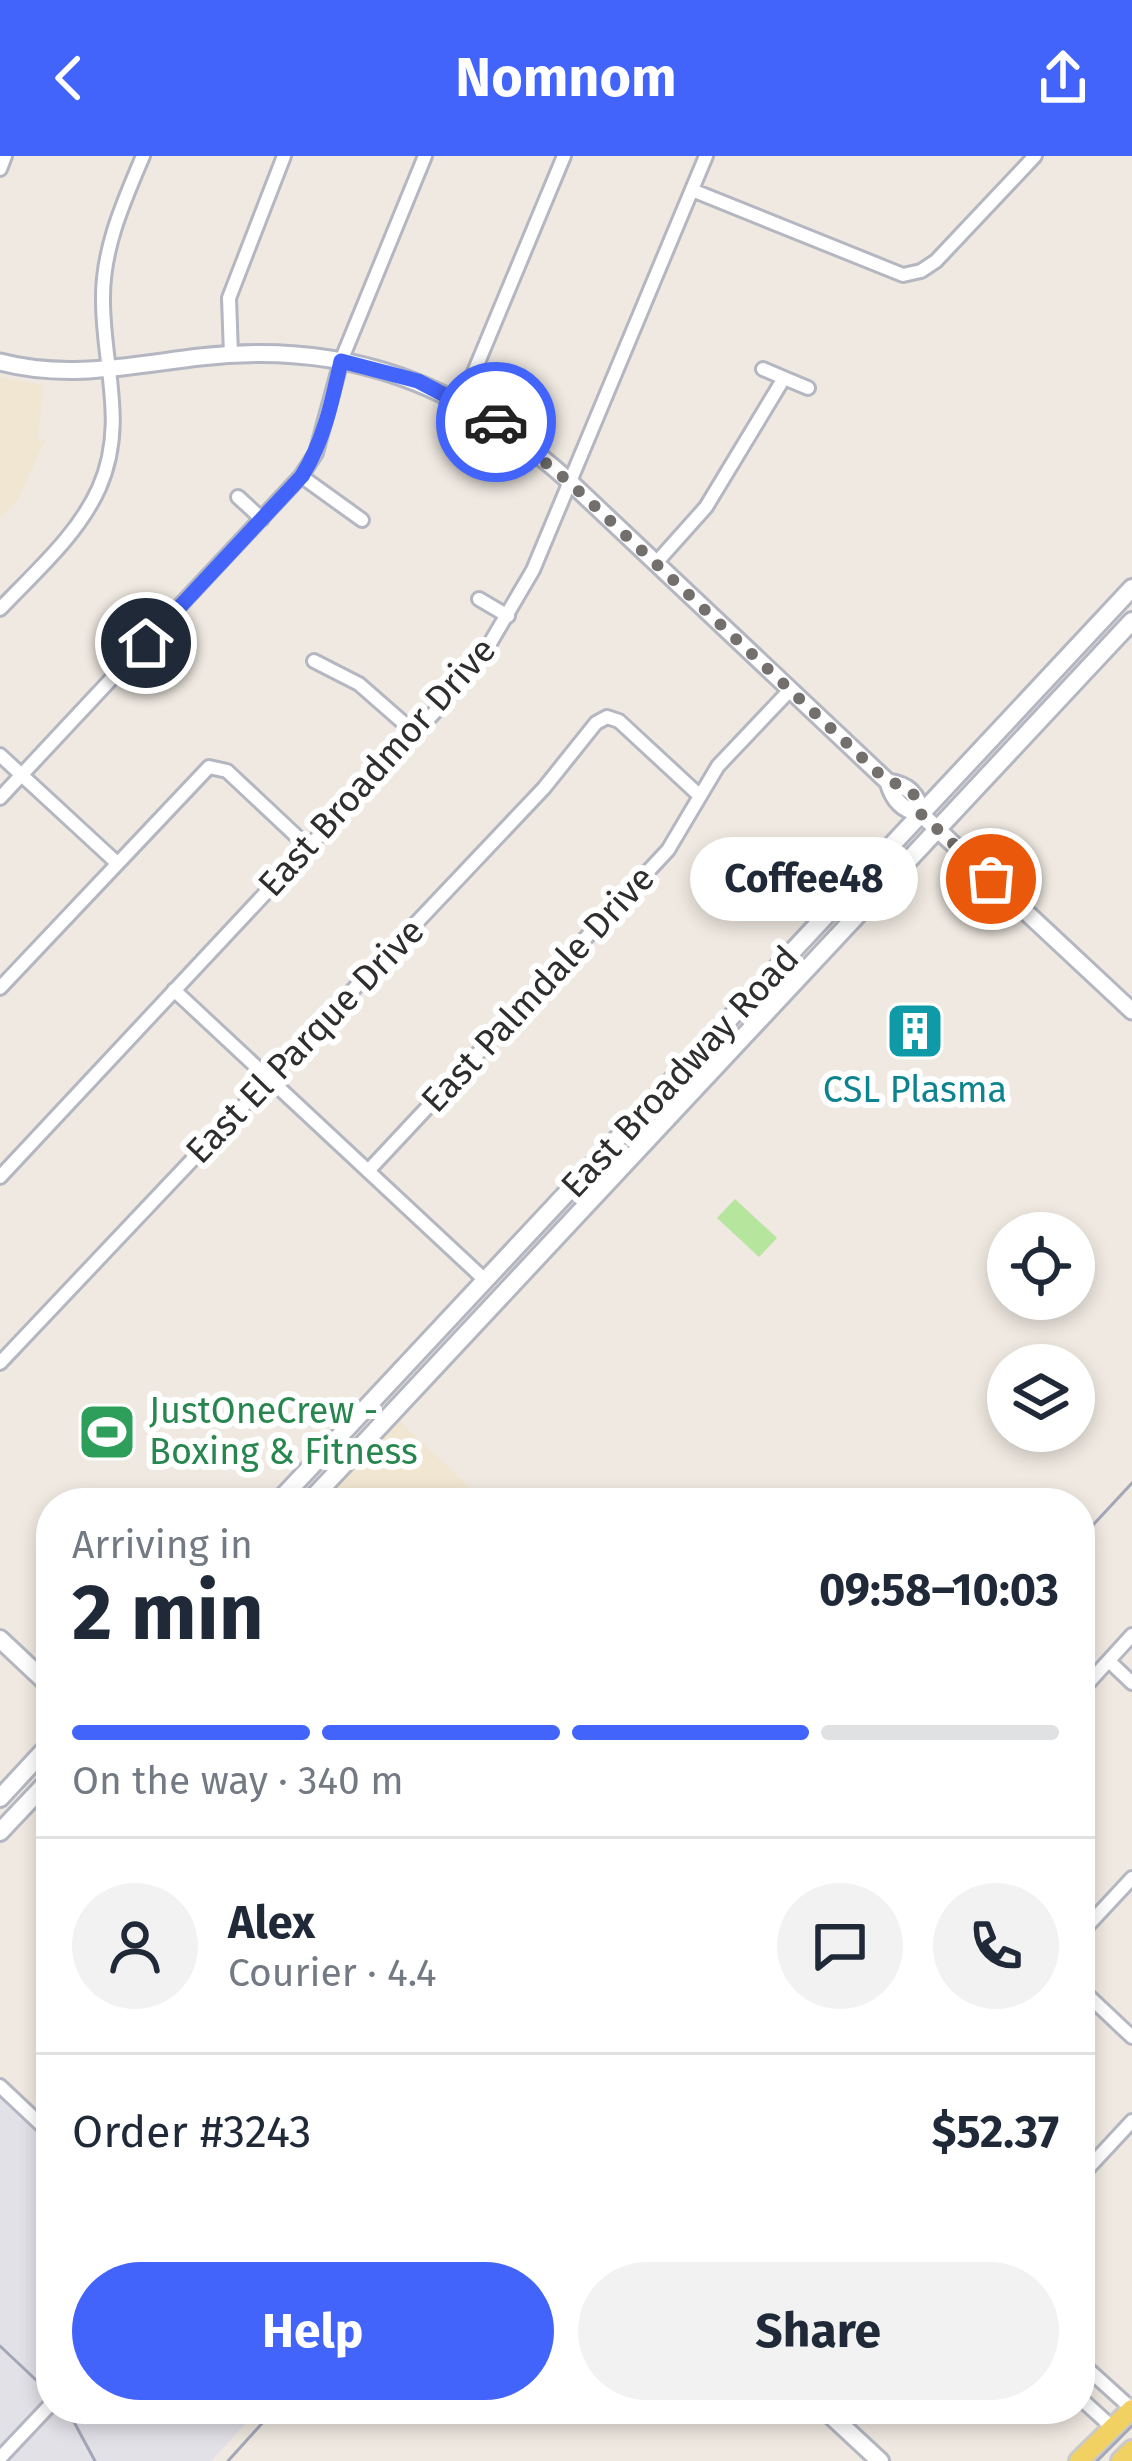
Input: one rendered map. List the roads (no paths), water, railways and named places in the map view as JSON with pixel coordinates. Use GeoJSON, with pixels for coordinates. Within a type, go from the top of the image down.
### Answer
{"type":"FeatureCollection","features":[{"type":"Feature","properties":{"kind":"main road","name":"East Broadway Road"},"geometry":{"type":"LineString","coordinates":[[303,1488],[485,1280],[1132,588]]}},
{"type":"Feature","properties":{"kind":"main road"},"geometry":{"type":"LineString","coordinates":[[1102,619],[1126,628]]}},
{"type":"Feature","properties":{"kind":"main road","name":"East Broadway Road"},"geometry":{"type":"LineString","coordinates":[[305,1488],[502,1296],[1126,628]]}},
{"type":"Feature","properties":{"kind":"main road"},"geometry":{"type":"LineString","coordinates":[[703,1048],[718,1065]]}},
{"type":"Feature","properties":{"kind":"main road"},"geometry":{"type":"LineString","coordinates":[[485,1280],[502,1296]]}},
{"type":"Feature","properties":{"kind":"main road"},"geometry":{"type":"LineString","coordinates":[[0,1639],[36,1673]]}},
{"type":"Feature","properties":{"kind":"main road"},"geometry":{"type":"LineString","coordinates":[[0,1798],[36,1759]]}},
{"type":"Feature","properties":{"kind":"main road"},"geometry":{"type":"LineString","coordinates":[[0,1832],[36,1794]]}},
{"type":"Feature","properties":{"kind":"main road"},"geometry":{"type":"LineString","coordinates":[[1079,2461],[1132,2409]]}},
{"type":"Feature","properties":{"kind":"main road"},"geometry":{"type":"LineString","coordinates":[[840,2424],[880,2461]]}},
{"type":"Feature","properties":{"kind":"main road"},"geometry":{"type":"LineString","coordinates":[[1121,2461],[1132,2450]]}},
{"type":"Feature","properties":{"kind":"street"},"geometry":{"type":"LineString","coordinates":[[0,169],[5,156]]}},
{"type":"Feature","properties":{"kind":"street"},"geometry":{"type":"LineString","coordinates":[[0,609],[74,529],[100,486],[114,431],[103,298],[108,251],[143,156]]}},
{"type":"Feature","properties":{"kind":"street"},"geometry":{"type":"LineString","coordinates":[[231,355],[230,298],[284,156]]}},
{"type":"Feature","properties":{"kind":"street"},"geometry":{"type":"LineString","coordinates":[[0,798],[302,476],[321,441],[341,361],[425,156]]}},
{"type":"Feature","properties":{"kind":"street"},"geometry":{"type":"LineString","coordinates":[[462,401],[564,156]]}},
{"type":"Feature","properties":{"kind":"street","name":"East Broadmor Drive"},"geometry":{"type":"LineString","coordinates":[[0,1177],[415,733],[469,672],[508,616],[533,569],[706,156]]}},
{"type":"Feature","properties":{"kind":"street"},"geometry":{"type":"LineString","coordinates":[[692,190],[885,271],[912,274],[936,261],[1035,156]]}},
{"type":"Feature","properties":{"kind":"street"},"geometry":{"type":"LineString","coordinates":[[0,362],[58,371],[292,354],[388,371],[462,401],[519,437],[569,482],[888,782],[892,796],[938,829],[1132,1011]]}},
{"type":"Feature","properties":{"kind":"street"},"geometry":{"type":"LineString","coordinates":[[763,369],[808,388]]}},
{"type":"Feature","properties":{"kind":"street"},"geometry":{"type":"LineString","coordinates":[[656,563],[706,507],[784,377]]}},
{"type":"Feature","properties":{"kind":"street"},"geometry":{"type":"LineString","coordinates":[[302,476],[362,520]]}},
{"type":"Feature","properties":{"kind":"street"},"geometry":{"type":"LineString","coordinates":[[238,497],[262,519]]}},
{"type":"Feature","properties":{"kind":"street"},"geometry":{"type":"LineString","coordinates":[[479,599],[508,616]]}},
{"type":"Feature","properties":{"kind":"street"},"geometry":{"type":"LineString","coordinates":[[314,661],[359,684],[415,733]]}},
{"type":"Feature","properties":{"kind":"street","name":"East Palmdale Drive"},"geometry":{"type":"LineString","coordinates":[[368,1171],[668,850],[718,766],[790,689]]}},
{"type":"Feature","properties":{"kind":"street","name":"East El Parque Drive"},"geometry":{"type":"LineString","coordinates":[[0,1364],[544,788],[596,723],[607,718],[619,721],[700,796]]}},
{"type":"Feature","properties":{"kind":"street"},"geometry":{"type":"LineString","coordinates":[[0,754],[117,863]]}},
{"type":"Feature","properties":{"kind":"street"},"geometry":{"type":"LineString","coordinates":[[0,988],[200,773],[214,766],[226,771],[308,847]]}},
{"type":"Feature","properties":{"kind":"street"},"geometry":{"type":"LineString","coordinates":[[174,990],[485,1280]]}},
{"type":"Feature","properties":{"kind":"street"},"geometry":{"type":"LineString","coordinates":[[1095,1676],[1132,1636]]}},
{"type":"Feature","properties":{"kind":"street"},"geometry":{"type":"LineString","coordinates":[[1109,1661],[1132,1683]]}},
{"type":"Feature","properties":{"kind":"street"},"geometry":{"type":"LineString","coordinates":[[1095,1918],[1132,1878]]}},
{"type":"Feature","properties":{"kind":"street"},"geometry":{"type":"LineString","coordinates":[[1095,2002],[1132,2037]]}},
{"type":"Feature","properties":{"kind":"street"},"geometry":{"type":"LineString","coordinates":[[0,2086],[36,2120]]}},
{"type":"Feature","properties":{"kind":"street"},"geometry":{"type":"LineString","coordinates":[[1095,2161],[1132,2121]]}},
{"type":"Feature","properties":{"kind":"street"},"geometry":{"type":"LineString","coordinates":[[1095,2376],[1132,2409]]}},
{"type":"Feature","properties":{"kind":"street"},"geometry":{"type":"LineString","coordinates":[[1095,2412],[1113,2428]]}},
{"type":"Feature","properties":{"kind":"street"},"geometry":{"type":"LineString","coordinates":[[0,2458],[36,2420]]}},
{"type":"Feature","properties":{"kind":"tram line"},"geometry":{"type":"LineString","coordinates":[[1097,2461],[1132,2426]]}},
{"type":"Feature","properties":{"kind":"railway"},"geometry":{"type":"LineString","coordinates":[[1095,1523],[1132,1483]]}},
{"type":"Feature","properties":{"kind":"railway"},"geometry":{"type":"LineString","coordinates":[[0,2346],[36,2380]]}},
{"type":"Feature","properties":{"kind":"railway"},"geometry":{"type":"LineString","coordinates":[[75,2424],[95,2461]]}},
{"type":"Feature","properties":{"kind":"railway"},"geometry":{"type":"LineString","coordinates":[[228,2461],[261,2424]]}},
{"type":"Feature","properties":{"kind":"place","name":"Coffee48"},"geometry":{"type":"Point","coordinates":[991,879]}},
{"type":"Feature","properties":{"kind":"place","name":"CSL Plasma"},"geometry":{"type":"Point","coordinates":[915,1031]}},
{"type":"Feature","properties":{"kind":"place","name":"JustOneCrew - Boxing & Fitness"},"geometry":{"type":"Point","coordinates":[107,1432]}}]}
